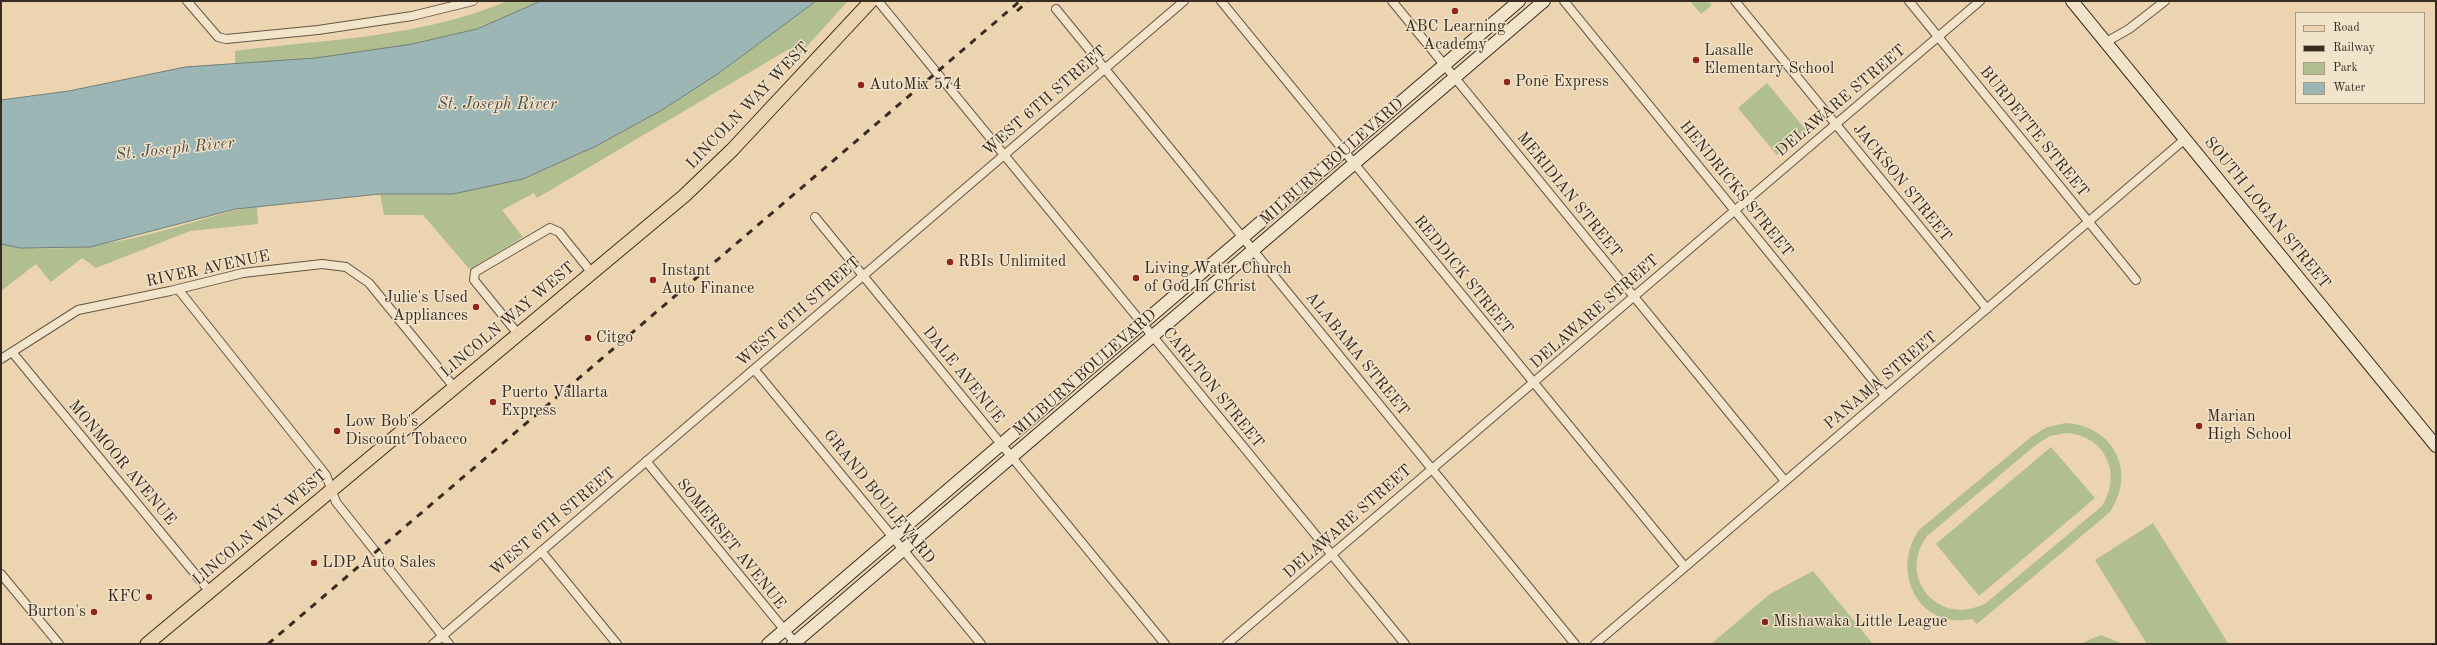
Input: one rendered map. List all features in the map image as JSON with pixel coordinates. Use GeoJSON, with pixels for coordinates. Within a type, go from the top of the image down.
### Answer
{"type":"FeatureCollection","features":[{"type":"Feature","properties":{"kind":"main road","name":"LINCOLN WAY WEST"},"geometry":{"type":"LineString","coordinates":[[147,644],[684,196],[732,150],[871,1]]}},
{"type":"Feature","properties":{"kind":"street"},"geometry":{"type":"LineString","coordinates":[[187,1],[218,37],[226,39],[318,30],[412,16],[473,1]]}},
{"type":"Feature","properties":{"kind":"street","name":"CARLTON STREET"},"geometry":{"type":"LineString","coordinates":[[878,1],[1153,336],[1331,556],[1405,644]]}},
{"type":"Feature","properties":{"kind":"street","name":"WEST 6TH STREET"},"geometry":{"type":"LineString","coordinates":[[433,644],[1184,1]]}},
{"type":"Feature","properties":{"kind":"street","name":"REDDICK STREET"},"geometry":{"type":"LineString","coordinates":[[1221,1],[1685,567]]}},
{"type":"Feature","properties":{"kind":"street","name":"MERIDIAN STREET"},"geometry":{"type":"LineString","coordinates":[[1392,1],[1785,481]]}},
{"type":"Feature","properties":{"kind":"street","name":"MILBURN BOULEVARD"},"geometry":{"type":"LineString","coordinates":[[768,644],[1519,1]]}},
{"type":"Feature","properties":{"kind":"street","name":"MILBURN BOULEVARD"},"geometry":{"type":"LineString","coordinates":[[795,644],[1544,1]]}},
{"type":"Feature","properties":{"kind":"street","name":"HENDRICKS STREET"},"geometry":{"type":"LineString","coordinates":[[1564,1],[1885,395]]}},
{"type":"Feature","properties":{"kind":"street","name":"JACKSON STREET"},"geometry":{"type":"LineString","coordinates":[[1735,1],[1987,309]]}},
{"type":"Feature","properties":{"kind":"street","name":"BURDETTE STREET"},"geometry":{"type":"LineString","coordinates":[[1909,1],[2136,280]]}},
{"type":"Feature","properties":{"kind":"street","name":"DELAWARE STREET"},"geometry":{"type":"LineString","coordinates":[[1228,644],[1980,1]]}},
{"type":"Feature","properties":{"kind":"street","name":"SOUTH LOGAN STREET"},"geometry":{"type":"LineString","coordinates":[[2072,1],[2436,446]]}},
{"type":"Feature","properties":{"kind":"street"},"geometry":{"type":"LineString","coordinates":[[2106,42],[2129,28],[2166,1]]}},
{"type":"Feature","properties":{"kind":"street","name":"ALABAMA STREET"},"geometry":{"type":"LineString","coordinates":[[1056,9],[1576,644]]}},
{"type":"Feature","properties":{"kind":"street","name":"PANAMA STREET"},"geometry":{"type":"LineString","coordinates":[[1595,644],[2185,139]]}},
{"type":"Feature","properties":{"kind":"street","name":"DALE AVENUE"},"geometry":{"type":"LineString","coordinates":[[815,217],[1165,644]]}},
{"type":"Feature","properties":{"kind":"street"},"geometry":{"type":"LineString","coordinates":[[518,334],[474,280],[475,272],[550,228],[560,232],[592,273]]}},
{"type":"Feature","properties":{"kind":"street","name":"RIVER AVENUE"},"geometry":{"type":"LineString","coordinates":[[1,359],[78,310],[265,269],[322,264],[346,267],[369,283],[454,387]]}},
{"type":"Feature","properties":{"kind":"street"},"geometry":{"type":"LineString","coordinates":[[178,289],[326,475],[336,502],[449,644]]}},
{"type":"Feature","properties":{"kind":"street","name":"MONMOOR AVENUE"},"geometry":{"type":"LineString","coordinates":[[12,352],[210,592]]}},
{"type":"Feature","properties":{"kind":"street","name":"GRAND BOULEVARD"},"geometry":{"type":"LineString","coordinates":[[754,368],[981,644]]}},
{"type":"Feature","properties":{"kind":"street","name":"SOMERSET AVENUE"},"geometry":{"type":"LineString","coordinates":[[646,461],[795,644]]}},
{"type":"Feature","properties":{"kind":"street"},"geometry":{"type":"LineString","coordinates":[[541,551],[617,644]]}},
{"type":"Feature","properties":{"kind":"street"},"geometry":{"type":"LineString","coordinates":[[1,574],[59,644]]}},
{"type":"Feature","properties":{"kind":"green space"},"geometry":{"type":"Polygon","coordinates":[[[507,1],[541,1],[476,29],[418,44],[387,50],[326,58],[235,65],[235,51],[338,40],[407,30],[441,23],[507,1]]]}},
{"type":"Feature","properties":{"kind":"green space"},"geometry":{"type":"Polygon","coordinates":[[[816,1],[848,1],[798,56],[789,49],[537,198],[534,193],[502,210],[523,237],[477,265],[471,271],[423,215],[384,215],[380,194],[453,194],[523,179],[596,146],[719,73],[816,1]]]}},
{"type":"Feature","properties":{"kind":"green space"},"geometry":{"type":"Polygon","coordinates":[[[1690,1],[1708,1],[1712,5],[1701,14],[1690,1]]]}},
{"type":"Feature","properties":{"kind":"green space"},"geometry":{"type":"Polygon","coordinates":[[[1767,83],[1806,130],[1777,155],[1738,108],[1767,83]]]}},
{"type":"Feature","properties":{"kind":"green space"},"geometry":{"type":"Polygon","coordinates":[[[257,207],[258,224],[190,231],[96,268],[82,258],[51,282],[36,264],[1,291],[1,244],[31,248],[90,246],[120,241],[236,210],[257,207]]]}},
{"type":"Feature","properties":{"kind":"green space"},"geometry":{"type":"Polygon","coordinates":[[[2066,423],[2083,426],[2097,433],[2108,442],[2116,454],[2121,467],[2121,482],[2118,497],[2110,512],[1977,624],[1972,619],[1953,620],[1937,616],[1924,607],[1915,594],[1909,580],[1908,563],[1911,546],[1919,530],[2031,437],[2047,427],[2066,423]],[[2066,433],[2050,436],[2037,444],[1927,536],[1919,552],[1917,568],[1920,582],[1928,595],[1939,604],[1953,609],[1969,609],[1986,603],[2102,506],[2108,494],[2111,481],[2110,469],[2106,458],[2100,449],[2091,441],[2080,435],[2066,433]]]}},
{"type":"Feature","properties":{"kind":"green space"},"geometry":{"type":"Polygon","coordinates":[[[2051,447],[2095,498],[1979,596],[1936,544],[2051,447]]]}},
{"type":"Feature","properties":{"kind":"green space"},"geometry":{"type":"Polygon","coordinates":[[[2153,523],[2228,643],[2227,644],[2147,644],[2095,560],[2153,523]]]}},
{"type":"Feature","properties":{"kind":"green space"},"geometry":{"type":"Polygon","coordinates":[[[1813,571],[1873,644],[1711,644],[1770,594],[1813,571]]]}},
{"type":"Feature","properties":{"kind":"green space"},"geometry":{"type":"Polygon","coordinates":[[[2101,635],[2123,644],[2079,644],[2101,635]]]}},
{"type":"Feature","properties":{"kind":"water","name":"St. Joseph River"},"geometry":{"type":"Polygon","coordinates":[[[541,1],[816,1],[719,73],[662,110],[596,146],[523,179],[453,194],[380,194],[236,209],[90,247],[20,248],[1,244],[1,100],[69,91],[185,67],[316,58],[412,44],[477,29],[541,1]]]}},
{"type":"Feature","properties":{"kind":"railway"},"geometry":{"type":"LineString","coordinates":[[268,644],[1020,1]]}},
{"type":"Feature","properties":{"kind":"railway"},"geometry":{"type":"LineString","coordinates":[[1017,11],[1028,1]]}},
{"type":"Feature","properties":{"kind":"place","name":"ABC Learning Academy"},"geometry":{"type":"Point","coordinates":[1455,11]}},
{"type":"Feature","properties":{"kind":"place","name":"Lasalle Elementary School"},"geometry":{"type":"Point","coordinates":[1696,60]}},
{"type":"Feature","properties":{"kind":"place","name":"Ponē Express"},"geometry":{"type":"Point","coordinates":[1507,82]}},
{"type":"Feature","properties":{"kind":"place","name":"AutoMix 574"},"geometry":{"type":"Point","coordinates":[861,85]}},
{"type":"Feature","properties":{"kind":"place","name":"RBIs Unlimited"},"geometry":{"type":"Point","coordinates":[950,262]}},
{"type":"Feature","properties":{"kind":"place","name":"Living Water Church of God In Christ"},"geometry":{"type":"Point","coordinates":[1136,278]}},
{"type":"Feature","properties":{"kind":"place","name":"Instant Auto Finance"},"geometry":{"type":"Point","coordinates":[653,280]}},
{"type":"Feature","properties":{"kind":"place","name":"Julie's Used Appliances"},"geometry":{"type":"Point","coordinates":[476,307]}},
{"type":"Feature","properties":{"kind":"place","name":"Citgo"},"geometry":{"type":"Point","coordinates":[588,338]}},
{"type":"Feature","properties":{"kind":"place","name":"Puerto Vallarta Express"},"geometry":{"type":"Point","coordinates":[493,402]}},
{"type":"Feature","properties":{"kind":"place","name":"Marian High School"},"geometry":{"type":"Point","coordinates":[2199,426]}},
{"type":"Feature","properties":{"kind":"place","name":"Low Bob's Discount Tobacco"},"geometry":{"type":"Point","coordinates":[337,431]}},
{"type":"Feature","properties":{"kind":"place","name":"LDP Auto Sales"},"geometry":{"type":"Point","coordinates":[314,563]}},
{"type":"Feature","properties":{"kind":"place","name":"KFC"},"geometry":{"type":"Point","coordinates":[149,597]}},
{"type":"Feature","properties":{"kind":"place","name":"Burton's"},"geometry":{"type":"Point","coordinates":[94,612]}},
{"type":"Feature","properties":{"kind":"place","name":"Mishawaka Little League"},"geometry":{"type":"Point","coordinates":[1765,622]}}]}
